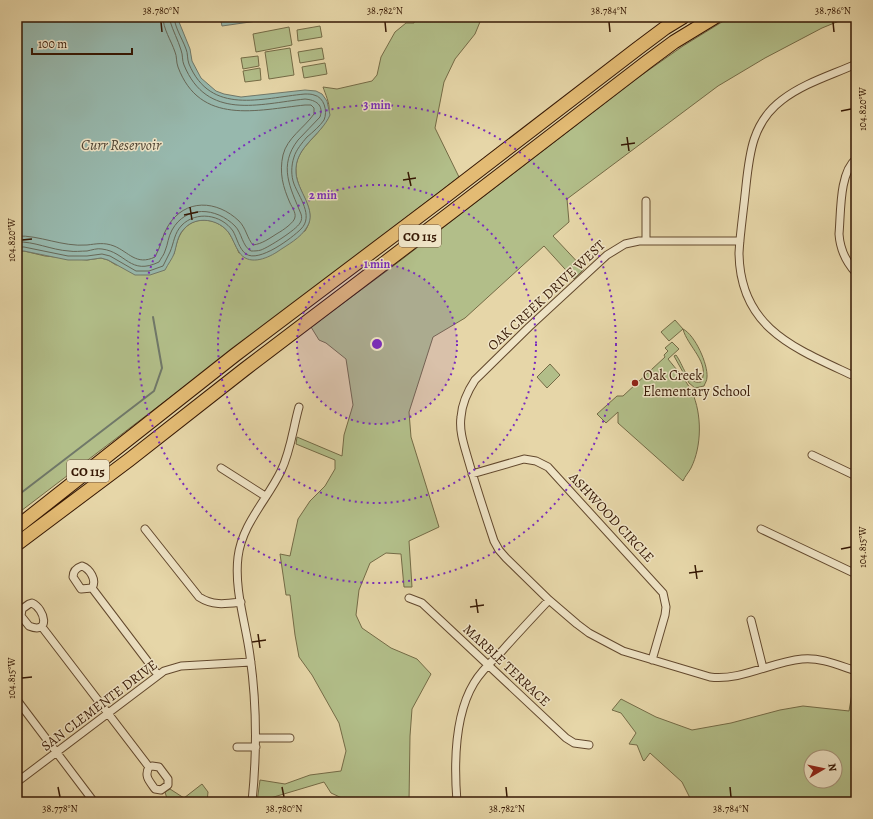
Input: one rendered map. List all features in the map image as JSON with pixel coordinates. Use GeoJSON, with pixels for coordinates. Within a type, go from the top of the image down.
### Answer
{"type":"FeatureCollection","features":[{"type":"Feature","properties":{"kind":"highway","name":"CO 115"},"geometry":{"type":"LineString","coordinates":[[17,526],[229,360],[443,198],[637,48],[683,17]]}},
{"type":"Feature","properties":{"kind":"highway","name":"CO 115"},"geometry":{"type":"LineString","coordinates":[[17,544],[129,460],[245,369],[647,62],[674,42],[715,17]]}},
{"type":"Feature","properties":{"kind":"street"},"geometry":{"type":"LineString","coordinates":[[856,64],[793,93],[773,108],[766,117],[759,129],[750,152],[740,241],[739,264],[743,285],[749,301],[768,328],[800,351],[856,377]]}},
{"type":"Feature","properties":{"kind":"street"},"geometry":{"type":"LineString","coordinates":[[856,159],[850,165],[844,184],[839,234],[844,256],[856,273]]}},
{"type":"Feature","properties":{"kind":"street"},"geometry":{"type":"LineString","coordinates":[[646,201],[646,241]]}},
{"type":"Feature","properties":{"kind":"street","name":"OAK CREEK DRIVE WEST"},"geometry":{"type":"LineString","coordinates":[[740,241],[646,241],[625,244],[607,255],[475,380],[465,398],[460,418],[462,439],[472,474],[494,541],[499,550],[549,600],[577,624],[598,638],[623,651],[701,675],[717,678],[763,668]]}},
{"type":"Feature","properties":{"kind":"street"},"geometry":{"type":"LineString","coordinates":[[252,802],[256,747],[256,708],[251,662],[241,602],[238,566],[240,549],[247,527],[284,464],[290,447],[294,423],[300,407]]}},
{"type":"Feature","properties":{"kind":"street"},"geometry":{"type":"LineString","coordinates":[[812,455],[856,476]]}},
{"type":"Feature","properties":{"kind":"street","name":"ASHWOOD CIRCLE"},"geometry":{"type":"LineString","coordinates":[[472,474],[524,460],[536,460],[548,467],[663,593],[666,607],[665,614],[652,660]]}},
{"type":"Feature","properties":{"kind":"street"},"geometry":{"type":"LineString","coordinates":[[221,468],[265,496]]}},
{"type":"Feature","properties":{"kind":"street"},"geometry":{"type":"LineString","coordinates":[[145,529],[199,597],[208,602],[220,605],[241,602]]}},
{"type":"Feature","properties":{"kind":"street"},"geometry":{"type":"LineString","coordinates":[[761,529],[856,574]]}},
{"type":"Feature","properties":{"kind":"street"},"geometry":{"type":"LineString","coordinates":[[92,588],[158,675]]}},
{"type":"Feature","properties":{"kind":"street","name":"MARBLE TERRACE"},"geometry":{"type":"LineString","coordinates":[[409,598],[422,603],[566,738],[574,743],[589,745]]}},
{"type":"Feature","properties":{"kind":"street"},"geometry":{"type":"LineString","coordinates":[[456,802],[456,757],[461,713],[474,683],[549,600]]}},
{"type":"Feature","properties":{"kind":"street"},"geometry":{"type":"LineString","coordinates":[[751,620],[763,668],[810,658],[823,660],[856,670]]}},
{"type":"Feature","properties":{"kind":"street"},"geometry":{"type":"LineString","coordinates":[[42,627],[149,767]]}},
{"type":"Feature","properties":{"kind":"street","name":"SAN CLEMENTE DRIVE"},"geometry":{"type":"LineString","coordinates":[[17,782],[158,675],[170,669],[181,666],[251,662]]}},
{"type":"Feature","properties":{"kind":"street"},"geometry":{"type":"LineString","coordinates":[[17,700],[94,802]]}},
{"type":"Feature","properties":{"kind":"street"},"geometry":{"type":"LineString","coordinates":[[256,738],[290,738]]}},
{"type":"Feature","properties":{"kind":"street"},"geometry":{"type":"LineString","coordinates":[[237,747],[256,747]]}},
{"type":"Feature","properties":{"kind":"green space"},"geometry":{"type":"Polygon","coordinates":[[[415,17],[482,17],[475,34],[455,59],[444,82],[435,128],[459,177],[17,514],[17,251],[24,251],[45,256],[87,260],[101,258],[116,265],[174,254],[178,240],[185,228],[196,221],[208,220],[220,224],[229,233],[239,253],[305,231],[309,223],[310,216],[309,209],[298,181],[296,163],[299,155],[327,119],[329,108],[323,87],[337,89],[372,81],[377,75],[381,57],[395,32],[406,23],[414,23],[415,17]]]}},
{"type":"Feature","properties":{"kind":"green space"},"geometry":{"type":"Polygon","coordinates":[[[730,17],[849,17],[822,28],[765,58],[718,86],[567,199],[569,222],[553,236],[584,269],[574,279],[544,246],[465,318],[433,337],[409,412],[411,437],[439,527],[409,541],[412,587],[404,587],[401,554],[386,553],[370,563],[359,590],[356,615],[362,628],[391,648],[417,659],[431,674],[412,709],[409,802],[347,802],[331,793],[324,782],[257,802],[260,780],[285,784],[310,775],[341,771],[346,751],[339,723],[312,675],[299,657],[290,595],[286,595],[280,554],[290,556],[298,519],[310,501],[325,486],[335,469],[335,460],[296,444],[297,437],[342,456],[344,435],[353,405],[346,359],[326,343],[319,340],[311,327],[392,267],[636,79],[683,46],[730,17]]]}},
{"type":"Feature","properties":{"kind":"green space"},"geometry":{"type":"Polygon","coordinates":[[[320,26],[322,37],[298,41],[297,30],[320,26]]]}},
{"type":"Feature","properties":{"kind":"green space"},"geometry":{"type":"Polygon","coordinates":[[[289,27],[292,45],[256,52],[253,34],[289,27]]]}},
{"type":"Feature","properties":{"kind":"green space"},"geometry":{"type":"Polygon","coordinates":[[[290,48],[294,75],[269,79],[265,52],[290,48]]]}},
{"type":"Feature","properties":{"kind":"green space"},"geometry":{"type":"Polygon","coordinates":[[[322,48],[324,59],[300,63],[298,52],[322,48]]]}},
{"type":"Feature","properties":{"kind":"green space"},"geometry":{"type":"Polygon","coordinates":[[[258,56],[259,66],[243,69],[241,58],[258,56]]]}},
{"type":"Feature","properties":{"kind":"green space"},"geometry":{"type":"Polygon","coordinates":[[[325,63],[327,74],[304,78],[302,67],[325,63]]]}},
{"type":"Feature","properties":{"kind":"green space"},"geometry":{"type":"Polygon","coordinates":[[[260,68],[261,80],[245,82],[243,71],[260,68]]]}},
{"type":"Feature","properties":{"kind":"green space"},"geometry":{"type":"Polygon","coordinates":[[[675,320],[683,329],[669,341],[661,332],[675,320]]]}},
{"type":"Feature","properties":{"kind":"green space"},"geometry":{"type":"Polygon","coordinates":[[[683,329],[692,337],[703,358],[707,371],[704,386],[695,388],[689,383],[674,356],[676,355],[679,359],[686,373],[692,380],[701,382],[703,368],[701,361],[683,329]]]}},
{"type":"Feature","properties":{"kind":"green space"},"geometry":{"type":"Polygon","coordinates":[[[672,342],[679,349],[668,359],[692,392],[698,410],[699,420],[699,440],[695,459],[683,481],[618,423],[618,412],[606,423],[597,414],[617,396],[623,396],[665,357],[664,355],[668,351],[665,348],[672,342]]]}},
{"type":"Feature","properties":{"kind":"green space"},"geometry":{"type":"Polygon","coordinates":[[[550,364],[560,375],[547,388],[537,377],[550,364]]]}},
{"type":"Feature","properties":{"kind":"green space"},"geometry":{"type":"Polygon","coordinates":[[[856,676],[856,802],[692,802],[682,782],[650,753],[644,761],[637,745],[629,744],[636,733],[621,713],[612,710],[621,699],[656,717],[692,730],[731,723],[780,710],[803,706],[849,711],[856,676]]]}},
{"type":"Feature","properties":{"kind":"green space"},"geometry":{"type":"Polygon","coordinates":[[[202,784],[208,792],[207,802],[168,802],[165,792],[170,789],[184,798],[202,784]]]}},
{"type":"Feature","properties":{"kind":"water","name":"Curr Reservoir"},"geometry":{"type":"Polygon","coordinates":[[[17,17],[177,17],[190,49],[192,61],[201,78],[216,91],[241,97],[305,90],[316,91],[322,94],[327,101],[330,115],[321,129],[299,156],[297,164],[297,180],[309,207],[310,221],[307,227],[294,241],[273,255],[263,259],[252,260],[247,259],[239,252],[225,228],[214,222],[201,220],[184,229],[180,235],[174,254],[165,270],[150,275],[135,275],[108,260],[101,258],[68,260],[24,251],[17,251],[17,17]]]}},
{"type":"Feature","properties":{"kind":"water"},"geometry":{"type":"Polygon","coordinates":[[[220,17],[271,17],[271,19],[222,26],[220,17]]]}},
{"type":"Feature","properties":{"kind":"waterway"},"geometry":{"type":"LineString","coordinates":[[17,496],[154,391],[162,368],[153,317]]}},
{"type":"Feature","properties":{"kind":"place","name":"Oak Creek Elementary School"},"geometry":{"type":"Point","coordinates":[635,383]}}]}
